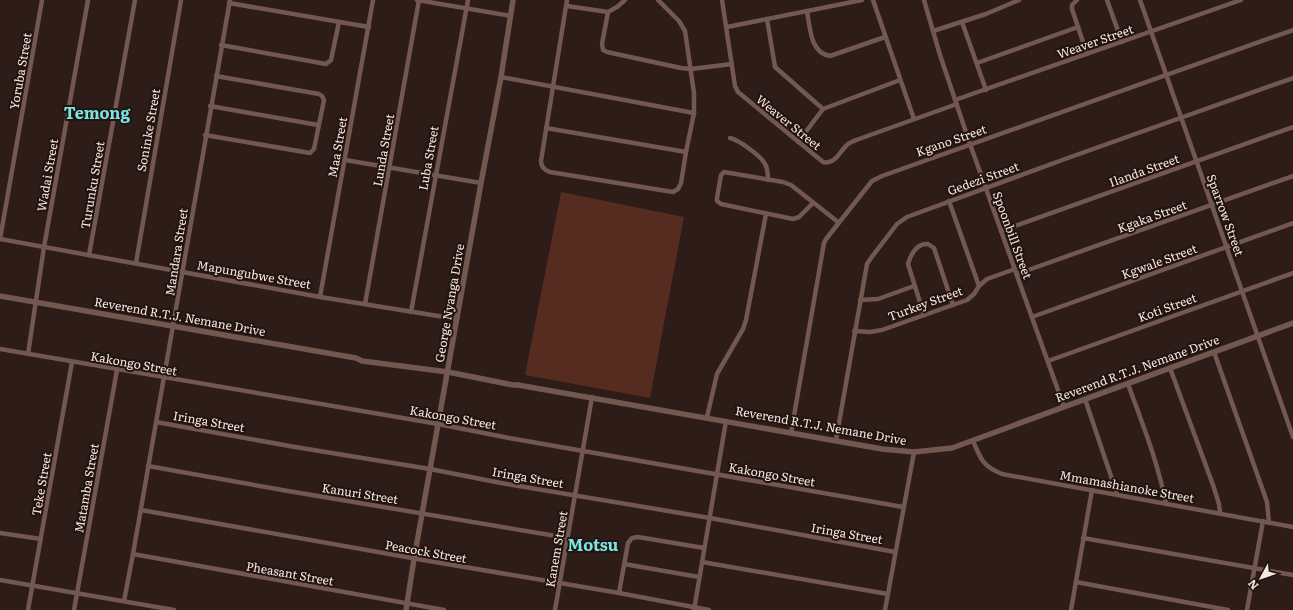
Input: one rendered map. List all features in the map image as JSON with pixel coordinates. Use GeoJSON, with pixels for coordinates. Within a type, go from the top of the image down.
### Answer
{"type":"FeatureCollection","features":[{"type":"Feature","properties":{"kind":"street","name":"Yoruba Street"},"geometry":{"type":"LineString","coordinates":[[0,239],[42,0]]}},
{"type":"Feature","properties":{"kind":"street","name":"Wadai Street"},"geometry":{"type":"LineString","coordinates":[[28,354],[44,247],[88,0]]}},
{"type":"Feature","properties":{"kind":"street","name":"Turunku Street"},"geometry":{"type":"LineString","coordinates":[[89,255],[135,0]]}},
{"type":"Feature","properties":{"kind":"street","name":"Soninke Street"},"geometry":{"type":"LineString","coordinates":[[136,263],[181,0]]}},
{"type":"Feature","properties":{"kind":"street","name":"Maa Street"},"geometry":{"type":"LineString","coordinates":[[320,296],[374,0]]}},
{"type":"Feature","properties":{"kind":"street"},"geometry":{"type":"LineString","coordinates":[[418,0],[511,16]]}},
{"type":"Feature","properties":{"kind":"street","name":"Lunda Street"},"geometry":{"type":"LineString","coordinates":[[365,304],[390,168],[418,0]]}},
{"type":"Feature","properties":{"kind":"street","name":"Luba Street"},"geometry":{"type":"LineString","coordinates":[[411,312],[468,0]]}},
{"type":"Feature","properties":{"kind":"street","name":"George Nyanga Drive"},"geometry":{"type":"LineString","coordinates":[[406,610],[501,77],[513,0]]}},
{"type":"Feature","properties":{"kind":"street"},"geometry":{"type":"LineString","coordinates":[[567,0],[541,164],[544,169],[550,172],[673,192],[678,189],[681,184],[694,113],[694,93],[684,28],[658,0]]}},
{"type":"Feature","properties":{"kind":"street"},"geometry":{"type":"LineString","coordinates":[[566,6],[608,12],[617,7],[624,0]]}},
{"type":"Feature","properties":{"kind":"street","name":"Weaver Street"},"geometry":{"type":"LineString","coordinates":[[722,0],[735,86],[740,94],[820,160],[826,163],[834,160],[843,148],[852,142],[914,120],[986,90],[1241,0]]}},
{"type":"Feature","properties":{"kind":"street"},"geometry":{"type":"LineString","coordinates":[[727,27],[862,0]]}},
{"type":"Feature","properties":{"kind":"street"},"geometry":{"type":"LineString","coordinates":[[873,0],[914,120]]}},
{"type":"Feature","properties":{"kind":"street","name":"Spoonbill Street"},"geometry":{"type":"LineString","coordinates":[[924,0],[970,144],[1064,407]]}},
{"type":"Feature","properties":{"kind":"street"},"geometry":{"type":"LineString","coordinates":[[933,31],[992,12],[1019,0]]}},
{"type":"Feature","properties":{"kind":"street"},"geometry":{"type":"LineString","coordinates":[[1077,0],[1072,5],[1072,9],[1087,54]]}},
{"type":"Feature","properties":{"kind":"street"},"geometry":{"type":"LineString","coordinates":[[1107,0],[1122,42]]}},
{"type":"Feature","properties":{"kind":"street","name":"Sparrow Street"},"geometry":{"type":"LineString","coordinates":[[1140,0],[1293,437]]}},
{"type":"Feature","properties":{"kind":"street"},"geometry":{"type":"LineString","coordinates":[[230,2],[369,27]]}},
{"type":"Feature","properties":{"kind":"street","name":"Mandara Street"},"geometry":{"type":"LineString","coordinates":[[124,601],[173,327],[210,106],[230,2]]}},
{"type":"Feature","properties":{"kind":"street"},"geometry":{"type":"LineString","coordinates":[[807,11],[814,43],[819,51],[825,55],[830,56],[885,37]]}},
{"type":"Feature","properties":{"kind":"street"},"geometry":{"type":"LineString","coordinates":[[608,12],[602,44],[604,51],[611,54],[691,69],[732,64]]}},
{"type":"Feature","properties":{"kind":"street"},"geometry":{"type":"LineString","coordinates":[[767,19],[775,67],[823,109]]}},
{"type":"Feature","properties":{"kind":"street"},"geometry":{"type":"LineString","coordinates":[[222,45],[326,64],[331,60],[339,22]]}},
{"type":"Feature","properties":{"kind":"street"},"geometry":{"type":"LineString","coordinates":[[962,22],[986,90]]}},
{"type":"Feature","properties":{"kind":"street"},"geometry":{"type":"LineString","coordinates":[[977,63],[1078,27]]}},
{"type":"Feature","properties":{"kind":"street","name":"Kgano Street"},"geometry":{"type":"LineString","coordinates":[[790,433],[822,250],[826,238],[875,178],[1293,30]]}},
{"type":"Feature","properties":{"kind":"street"},"geometry":{"type":"LineString","coordinates":[[205,135],[309,153],[313,150],[324,100],[320,95],[216,76]]}},
{"type":"Feature","properties":{"kind":"street"},"geometry":{"type":"LineString","coordinates":[[501,77],[694,113]]}},
{"type":"Feature","properties":{"kind":"street","name":"Gedezi Street"},"geometry":{"type":"LineString","coordinates":[[836,440],[854,331],[868,261],[897,224],[907,217],[949,201],[1293,78]]}},
{"type":"Feature","properties":{"kind":"street"},"geometry":{"type":"LineString","coordinates":[[798,142],[823,109],[900,80]]}},
{"type":"Feature","properties":{"kind":"street"},"geometry":{"type":"LineString","coordinates":[[210,106],[318,125]]}},
{"type":"Feature","properties":{"kind":"street","name":"Ilanda Street"},"geometry":{"type":"LineString","coordinates":[[1001,231],[1293,127]]}},
{"type":"Feature","properties":{"kind":"street"},"geometry":{"type":"LineString","coordinates":[[546,128],[686,152]]}},
{"type":"Feature","properties":{"kind":"street"},"geometry":{"type":"LineString","coordinates":[[730,138],[739,142],[764,162],[767,168],[768,180]]}},
{"type":"Feature","properties":{"kind":"street"},"geometry":{"type":"LineString","coordinates":[[345,160],[481,183]]}},
{"type":"Feature","properties":{"kind":"street"},"geometry":{"type":"LineString","coordinates":[[813,203],[796,219],[721,204],[718,202],[717,198],[721,175],[724,172],[791,185],[838,222]]}},
{"type":"Feature","properties":{"kind":"street","name":"Kgaka Street"},"geometry":{"type":"LineString","coordinates":[[1017,274],[1293,176]]}},
{"type":"Feature","properties":{"kind":"street","name":"Turkey Street"},"geometry":{"type":"LineString","coordinates":[[854,331],[870,332],[882,330],[953,305],[971,297],[979,286],[949,201]]}},
{"type":"Feature","properties":{"kind":"street"},"geometry":{"type":"LineString","coordinates":[[707,417],[717,374],[746,320],[766,214]]}},
{"type":"Feature","properties":{"kind":"street","name":"Kgwale Street"},"geometry":{"type":"LineString","coordinates":[[1032,317],[1293,223]]}},
{"type":"Feature","properties":{"kind":"street","name":"Mapungubwe Street"},"geometry":{"type":"LineString","coordinates":[[0,239],[457,319]]}},
{"type":"Feature","properties":{"kind":"street"},"geometry":{"type":"LineString","coordinates":[[924,315],[908,264],[917,248],[922,244],[928,244],[934,248],[953,305]]}},
{"type":"Feature","properties":{"kind":"street"},"geometry":{"type":"LineString","coordinates":[[979,286],[987,280],[1015,269]]}},
{"type":"Feature","properties":{"kind":"street","name":"Koti Street"},"geometry":{"type":"LineString","coordinates":[[1048,361],[1293,272]]}},
{"type":"Feature","properties":{"kind":"street"},"geometry":{"type":"LineString","coordinates":[[860,300],[878,299],[914,286]]}},
{"type":"Feature","properties":{"kind":"street","name":"Reverend R.T.J. Nemane Drive"},"geometry":{"type":"LineString","coordinates":[[0,296],[356,358],[362,361],[448,371],[512,385],[592,397],[790,433],[914,452],[952,448],[1293,323]]}},
{"type":"Feature","properties":{"kind":"street","name":"Kakongo Street"},"geometry":{"type":"LineString","coordinates":[[0,349],[438,424],[509,438],[903,507]]}},
{"type":"Feature","properties":{"kind":"street"},"geometry":{"type":"LineString","coordinates":[[1214,352],[1267,502],[1269,523]]}},
{"type":"Feature","properties":{"kind":"street","name":"Teke Street"},"geometry":{"type":"LineString","coordinates":[[28,610],[72,362]]}},
{"type":"Feature","properties":{"kind":"street"},"geometry":{"type":"LineString","coordinates":[[1170,368],[1213,485],[1219,504],[1220,513]]}},
{"type":"Feature","properties":{"kind":"street","name":"Matamba Street"},"geometry":{"type":"LineString","coordinates":[[74,610],[117,370]]}},
{"type":"Feature","properties":{"kind":"street"},"geometry":{"type":"LineString","coordinates":[[1128,384],[1150,446],[1163,488],[1166,504]]}},
{"type":"Feature","properties":{"kind":"street","name":"Kanem Street"},"geometry":{"type":"LineString","coordinates":[[555,610],[592,397]]}},
{"type":"Feature","properties":{"kind":"street"},"geometry":{"type":"LineString","coordinates":[[1085,399],[1117,494]]}},
{"type":"Feature","properties":{"kind":"street"},"geometry":{"type":"LineString","coordinates":[[694,609],[726,421]]}},
{"type":"Feature","properties":{"kind":"street","name":"Iringa Street"},"geometry":{"type":"LineString","coordinates":[[156,422],[710,518],[895,552]]}},
{"type":"Feature","properties":{"kind":"street","name":"Mmamashianoke Street"},"geometry":{"type":"LineString","coordinates":[[973,440],[983,462],[992,470],[1002,474],[1293,527]]}},
{"type":"Feature","properties":{"kind":"street"},"geometry":{"type":"LineString","coordinates":[[885,610],[914,452]]}},
{"type":"Feature","properties":{"kind":"street","name":"Kanuri Street"},"geometry":{"type":"LineString","coordinates":[[148,466],[568,538]]}},
{"type":"Feature","properties":{"kind":"street"},"geometry":{"type":"LineString","coordinates":[[1071,610],[1092,490]]}},
{"type":"Feature","properties":{"kind":"street","name":"Peacock Street"},"geometry":{"type":"LineString","coordinates":[[141,510],[414,559],[619,593],[694,609],[709,610]]}},
{"type":"Feature","properties":{"kind":"street"},"geometry":{"type":"LineString","coordinates":[[1247,610],[1263,521]]}},
{"type":"Feature","properties":{"kind":"street"},"geometry":{"type":"LineString","coordinates":[[0,533],[41,539]]}},
{"type":"Feature","properties":{"kind":"street"},"geometry":{"type":"LineString","coordinates":[[619,593],[628,543],[631,539],[635,537],[704,548]]}},
{"type":"Feature","properties":{"kind":"street"},"geometry":{"type":"LineString","coordinates":[[1083,538],[1293,575]]}},
{"type":"Feature","properties":{"kind":"street","name":"Pheasant Street"},"geometry":{"type":"LineString","coordinates":[[133,554],[444,610]]}},
{"type":"Feature","properties":{"kind":"street"},"geometry":{"type":"LineString","coordinates":[[702,562],[888,594]]}},
{"type":"Feature","properties":{"kind":"street"},"geometry":{"type":"LineString","coordinates":[[624,564],[699,577]]}},
{"type":"Feature","properties":{"kind":"street"},"geometry":{"type":"LineString","coordinates":[[0,580],[174,610]]}},
{"type":"Feature","properties":{"kind":"street"},"geometry":{"type":"LineString","coordinates":[[1076,582],[1228,610]]}},
{"type":"Feature","properties":{"kind":"shaded area"},"geometry":{"type":"Polygon","coordinates":[[[561,192],[684,217],[650,398],[525,375],[561,192]]]}},
{"type":"Feature","properties":{"kind":"district","name":"Temong"},"geometry":{"type":"Point","coordinates":[97,112]}},
{"type":"Feature","properties":{"kind":"district","name":"Motsu"},"geometry":{"type":"Point","coordinates":[593,544]}}]}
